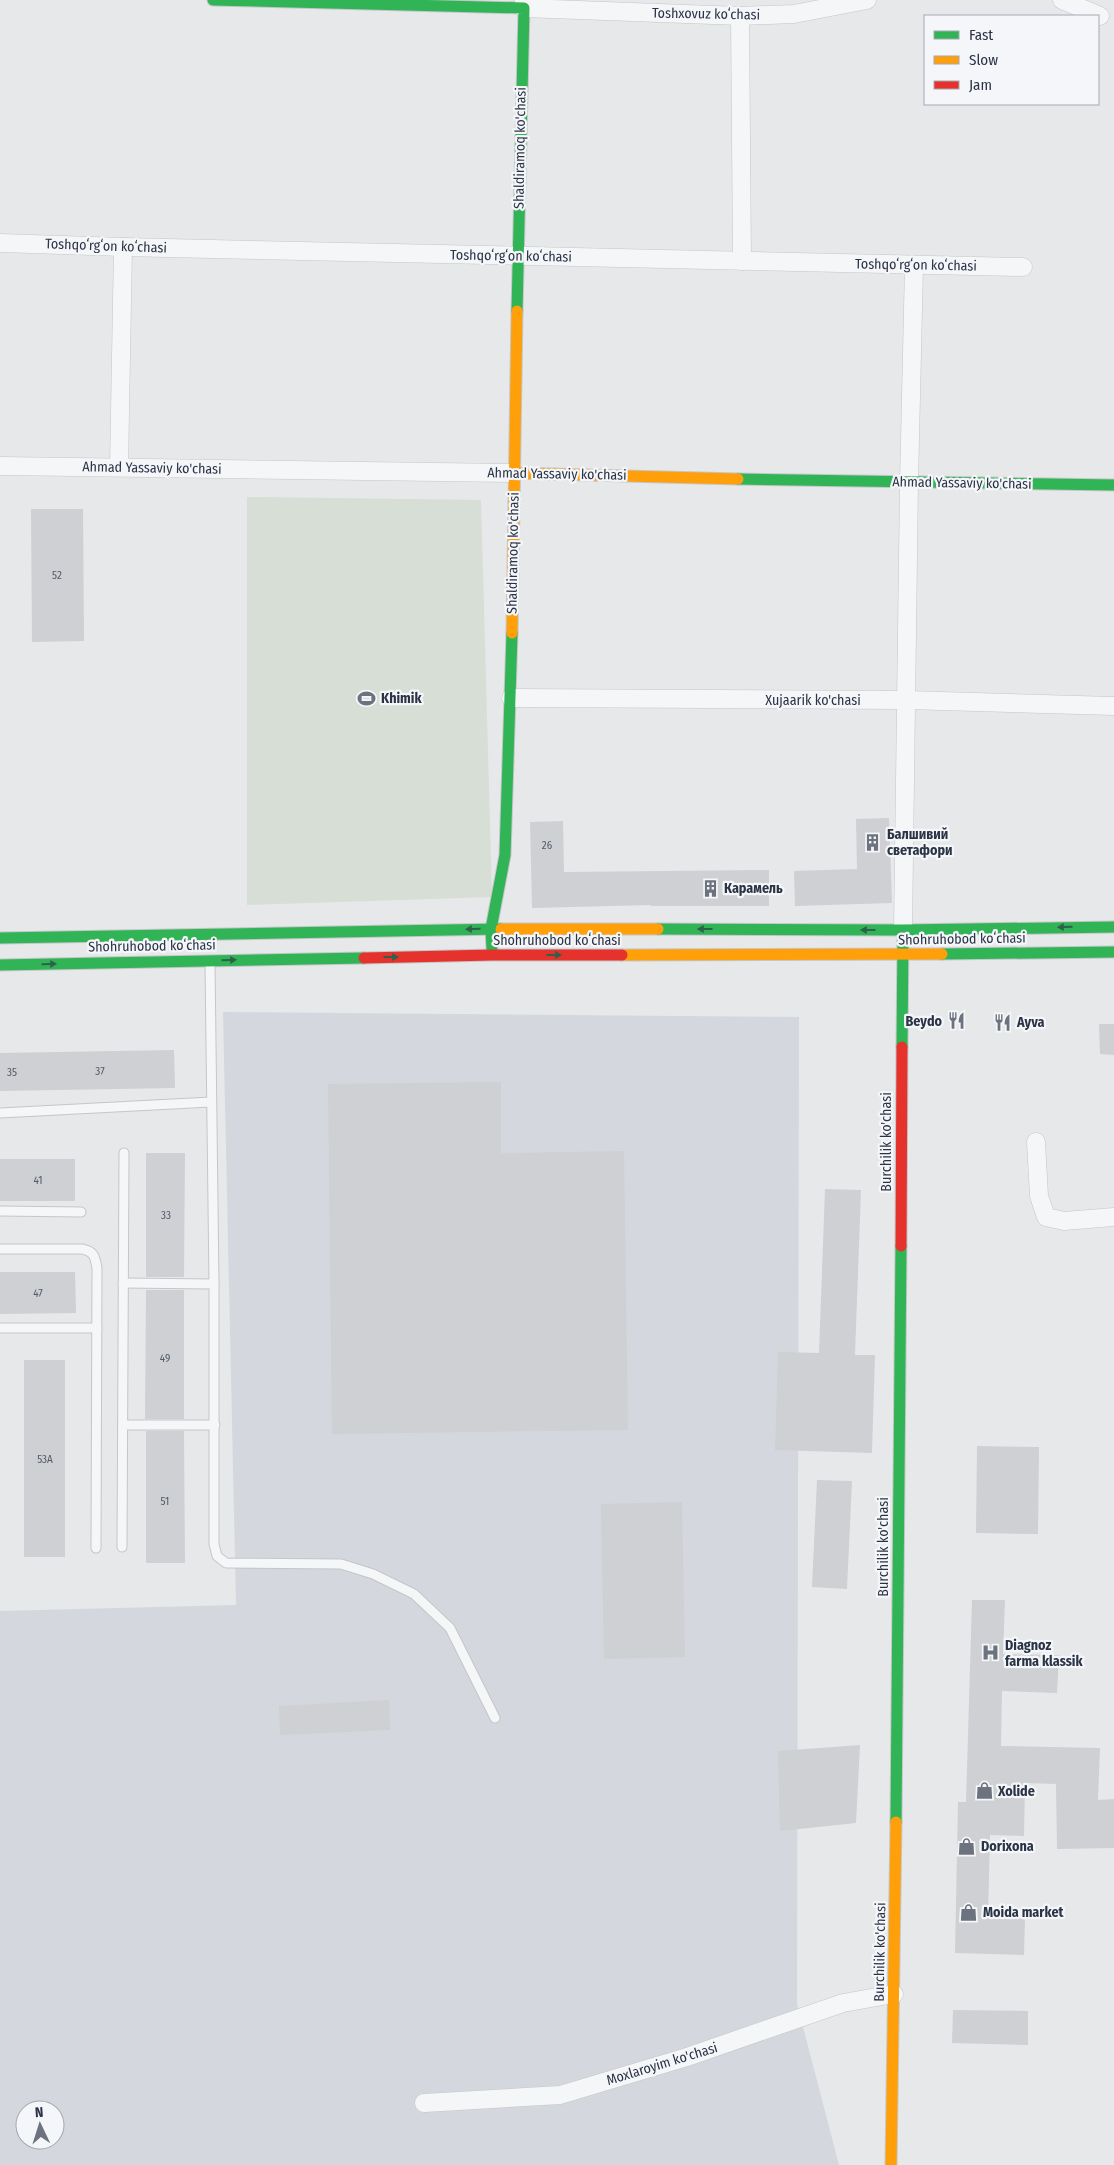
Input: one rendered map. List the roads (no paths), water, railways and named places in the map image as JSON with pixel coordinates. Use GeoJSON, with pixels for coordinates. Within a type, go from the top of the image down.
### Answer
{"type":"FeatureCollection","features":[{"type":"Feature","properties":{"kind":"main road","name":"Toshxovuz koʻchasi"},"geometry":{"type":"LineString","coordinates":[[213,0],[524,4]]}},
{"type":"Feature","properties":{"kind":"main road","name":"Shaldiramoq ko'chasi"},"geometry":{"type":"LineString","coordinates":[[492,955],[491,929],[504,855],[511,698],[513,473],[524,4]]}},
{"type":"Feature","properties":{"kind":"main road","name":"Ahmad Yassaviy ko'chasi"},"geometry":{"type":"LineString","coordinates":[[513,473],[909,483],[1114,485]]}},
{"type":"Feature","properties":{"kind":"main road","name":"Shohruhobod koʻchasi"},"geometry":{"type":"LineString","coordinates":[[0,938],[491,929],[903,930],[1114,927]]}},
{"type":"Feature","properties":{"kind":"main road","name":"Burchilik ko'chasi"},"geometry":{"type":"LineString","coordinates":[[891,2165],[903,930]]}},
{"type":"Feature","properties":{"kind":"main road","name":"Shohruhobod koʻchasi"},"geometry":{"type":"LineString","coordinates":[[0,965],[492,955],[758,956],[1114,952]]}},
{"type":"Feature","properties":{"kind":"street","name":"Toshxovuz koʻchasi"},"geometry":{"type":"LineString","coordinates":[[524,4],[740,16],[794,14],[867,0]]}},
{"type":"Feature","properties":{"kind":"street"},"geometry":{"type":"LineString","coordinates":[[1062,0],[1098,15]]}},
{"type":"Feature","properties":{"kind":"street"},"geometry":{"type":"LineString","coordinates":[[740,16],[742,261]]}},
{"type":"Feature","properties":{"kind":"street","name":"Toshqoʻrgʻon koʻchasi"},"geometry":{"type":"LineString","coordinates":[[0,243],[914,266],[1023,267]]}},
{"type":"Feature","properties":{"kind":"street"},"geometry":{"type":"LineString","coordinates":[[119,467],[123,247]]}},
{"type":"Feature","properties":{"kind":"street"},"geometry":{"type":"LineString","coordinates":[[903,930],[914,266]]}},
{"type":"Feature","properties":{"kind":"street","name":"Ahmad Yassaviy ko'chasi"},"geometry":{"type":"LineString","coordinates":[[0,466],[513,473]]}},
{"type":"Feature","properties":{"kind":"street","name":"Xujaarik ko'chasi"},"geometry":{"type":"LineString","coordinates":[[511,698],[907,700],[1114,706]]}},
{"type":"Feature","properties":{"kind":"street"},"geometry":{"type":"LineString","coordinates":[[1036,1142],[1039,1196],[1046,1217],[1064,1221],[1114,1217]]}},
{"type":"Feature","properties":{"kind":"street","name":"Moxlaroyim ko'chasi"},"geometry":{"type":"LineString","coordinates":[[424,2103],[560,2095],[687,2057],[843,2004],[894,1994]]}},
{"type":"Feature","properties":{"kind":"lane"},"geometry":{"type":"LineString","coordinates":[[210,960],[215,1425],[214,1544],[217,1556],[226,1563],[341,1564],[373,1574],[414,1594],[450,1628],[495,1718]]}},
{"type":"Feature","properties":{"kind":"lane"},"geometry":{"type":"LineString","coordinates":[[0,1114],[211,1102]]}},
{"type":"Feature","properties":{"kind":"lane"},"geometry":{"type":"LineString","coordinates":[[122,1547],[124,1153]]}},
{"type":"Feature","properties":{"kind":"lane"},"geometry":{"type":"LineString","coordinates":[[0,1211],[81,1212]]}},
{"type":"Feature","properties":{"kind":"lane"},"geometry":{"type":"LineString","coordinates":[[0,1249],[89,1250],[95,1256],[98,1268],[96,1548]]}},
{"type":"Feature","properties":{"kind":"lane"},"geometry":{"type":"LineString","coordinates":[[123,1284],[214,1284]]}},
{"type":"Feature","properties":{"kind":"lane"},"geometry":{"type":"LineString","coordinates":[[0,1328],[97,1328]]}},
{"type":"Feature","properties":{"kind":"lane"},"geometry":{"type":"LineString","coordinates":[[123,1425],[215,1425]]}},
{"type":"Feature","properties":{"kind":"place","name":"Khimik"},"geometry":{"type":"Point","coordinates":[367,698]}},
{"type":"Feature","properties":{"kind":"place","name":"Балшивий светафори"},"geometry":{"type":"Point","coordinates":[873,842]}},
{"type":"Feature","properties":{"kind":"place","name":"Карамель"},"geometry":{"type":"Point","coordinates":[710,888]}},
{"type":"Feature","properties":{"kind":"place","name":"Beydo"},"geometry":{"type":"Point","coordinates":[956,1021]}},
{"type":"Feature","properties":{"kind":"place","name":"Ayva"},"geometry":{"type":"Point","coordinates":[1003,1022]}},
{"type":"Feature","properties":{"kind":"place","name":"Diagnoz farma klassik"},"geometry":{"type":"Point","coordinates":[991,1653]}},
{"type":"Feature","properties":{"kind":"place","name":"Xolide"},"geometry":{"type":"Point","coordinates":[984,1791]}},
{"type":"Feature","properties":{"kind":"place","name":"Dorixona"},"geometry":{"type":"Point","coordinates":[967,1846]}},
{"type":"Feature","properties":{"kind":"place","name":"Moida market"},"geometry":{"type":"Point","coordinates":[969,1912]}}]}
